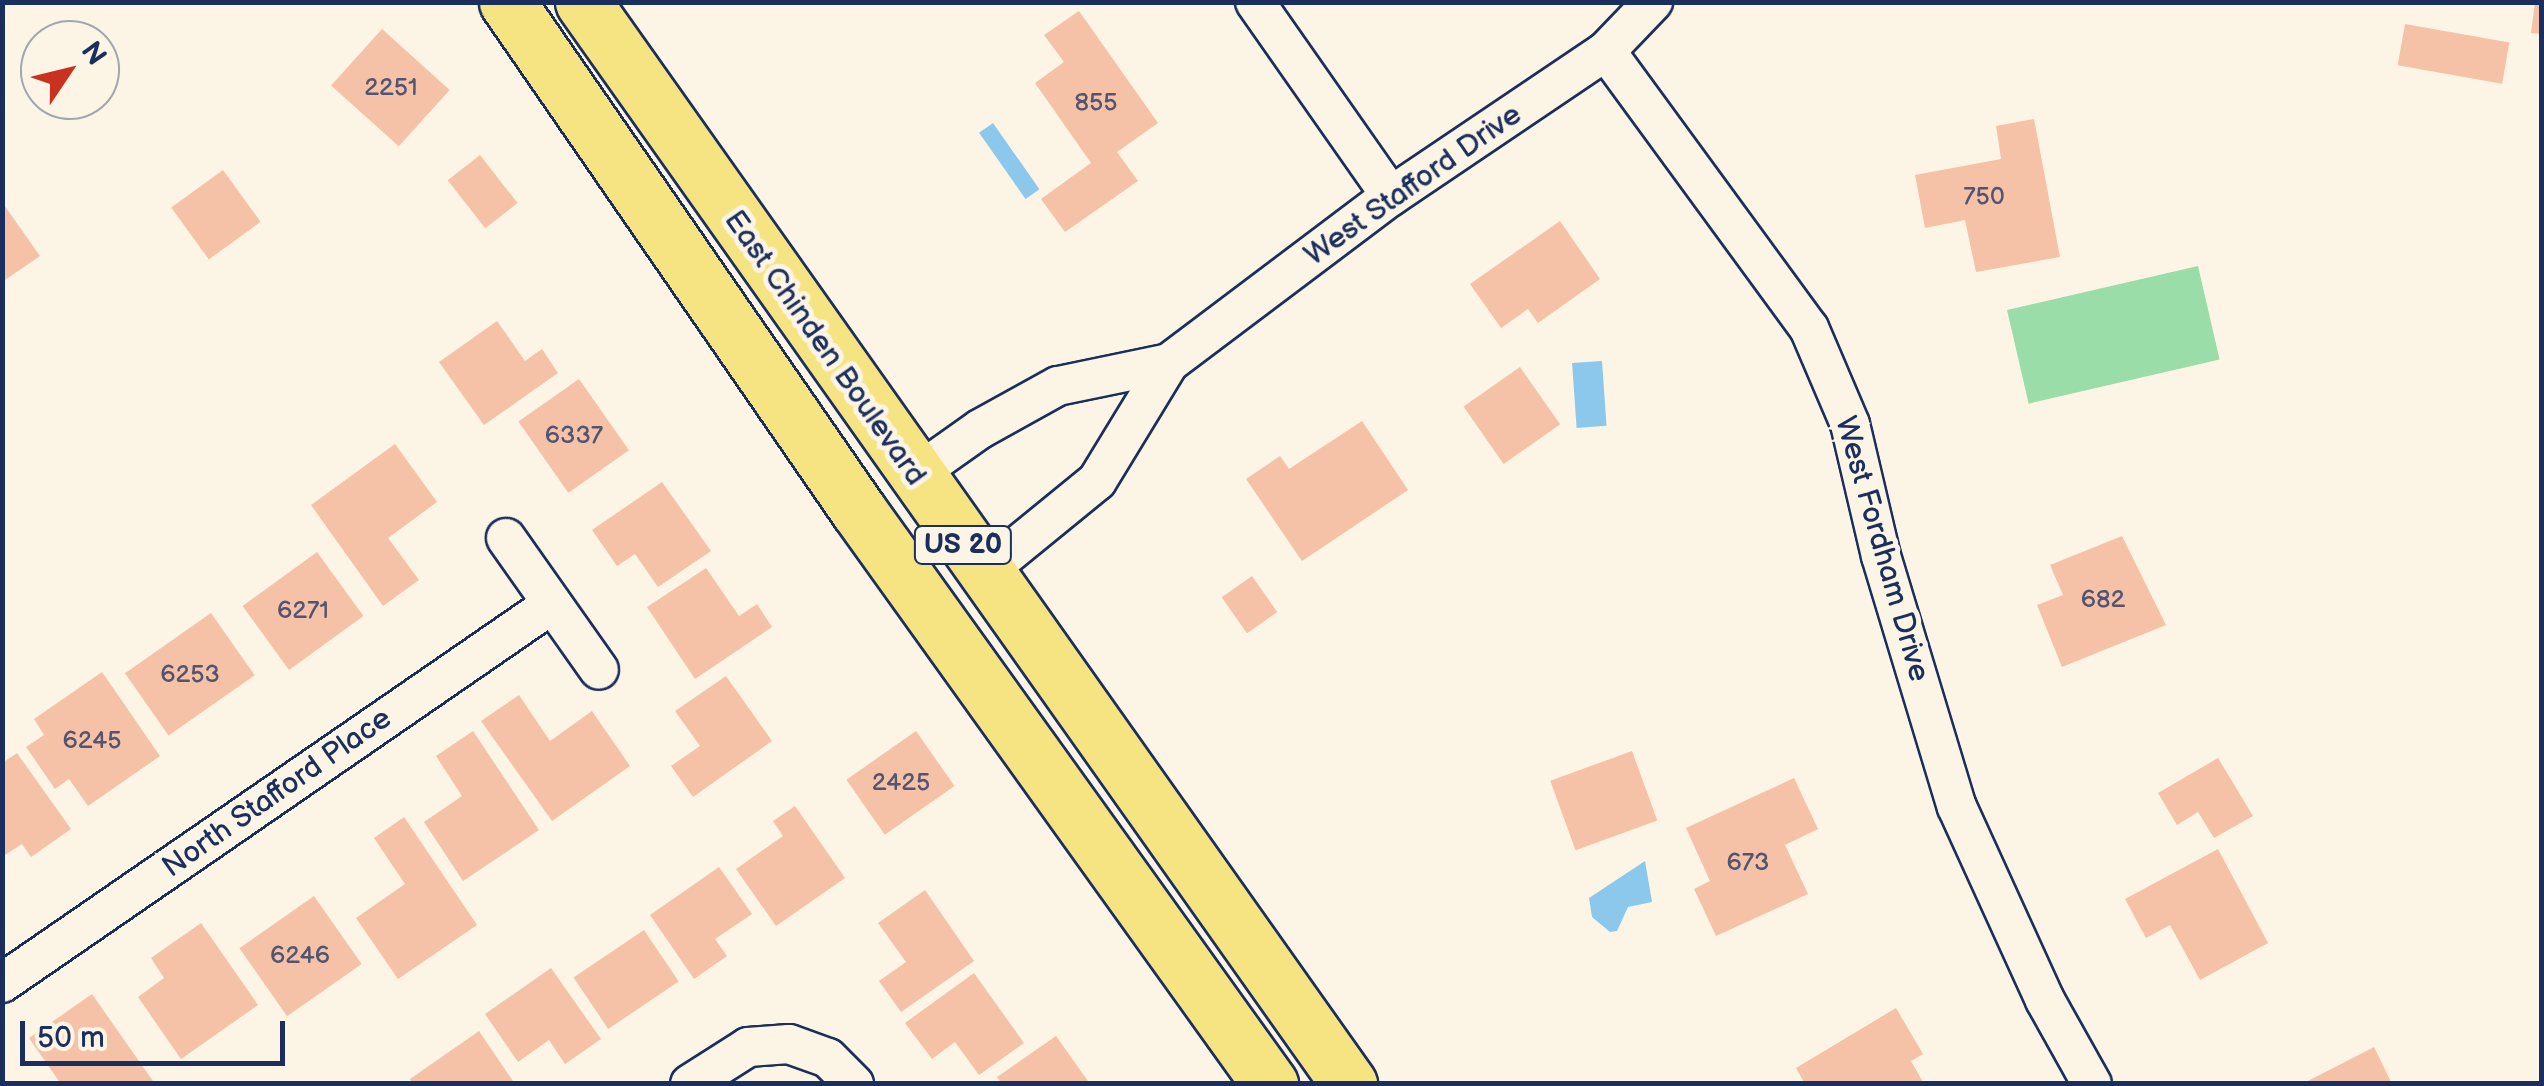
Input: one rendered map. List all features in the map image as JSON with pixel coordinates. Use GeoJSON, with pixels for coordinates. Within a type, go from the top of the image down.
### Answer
{"type":"FeatureCollection","features":[{"type":"Feature","properties":{"kind":"main road","name":"East Chinden Boulevard"},"geometry":{"type":"LineString","coordinates":[[583,2],[983,574],[1349,1084]]}},
{"type":"Feature","properties":{"kind":"main road"},"geometry":{"type":"LineString","coordinates":[[519,20],[622,116],[908,527],[983,574]]}},
{"type":"Feature","properties":{"kind":"main road","name":"US 20"},"geometry":{"type":"LineString","coordinates":[[519,20],[847,494],[1270,1084]]}},
{"type":"Feature","properties":{"kind":"street"},"geometry":{"type":"LineString","coordinates":[[1255,2],[1390,196]]}},
{"type":"Feature","properties":{"kind":"street","name":"West Stafford Drive"},"geometry":{"type":"LineString","coordinates":[[983,574],[1098,481],[1168,363],[1390,196],[1606,52],[1654,2]]}},
{"type":"Feature","properties":{"kind":"street","name":"West Fordham Drive"},"geometry":{"type":"LineString","coordinates":[[1606,52],[1809,328],[1850,424],[1881,556],[1957,807],[2045,1000],[2092,1084]]}},
{"type":"Feature","properties":{"kind":"street","name":"West Stafford Drive"},"geometry":{"type":"LineString","coordinates":[[914,476],[980,429],[1058,386],[1168,363]]}},
{"type":"Feature","properties":{"kind":"street"},"geometry":{"type":"LineString","coordinates":[[506,538],[598,670]]}},
{"type":"Feature","properties":{"kind":"street","name":"North Stafford Place"},"geometry":{"type":"LineString","coordinates":[[2,983],[552,604]]}},
{"type":"Feature","properties":{"kind":"street"},"geometry":{"type":"LineString","coordinates":[[690,1084],[748,1046],[789,1044],[828,1058],[854,1084]]}},
{"type":"Feature","properties":{"kind":"green space"},"geometry":{"type":"Polygon","coordinates":[[[2198,266],[2220,360],[2029,404],[2007,310],[2198,266]]]}},
{"type":"Feature","properties":{"kind":"water"},"geometry":{"type":"Polygon","coordinates":[[[993,123],[1039,189],[1026,199],[979,133],[993,123]]]}},
{"type":"Feature","properties":{"kind":"water"},"geometry":{"type":"Polygon","coordinates":[[[1602,361],[1607,426],[1577,428],[1572,363],[1602,361]]]}},
{"type":"Feature","properties":{"kind":"water"},"geometry":{"type":"Polygon","coordinates":[[[1645,861],[1652,902],[1628,907],[1617,931],[1610,932],[1592,917],[1589,898],[1645,861]]]}},
{"type":"Feature","properties":{"kind":"building"},"geometry":{"type":"Polygon","coordinates":[[[2535,2],[2542,2],[2542,34],[2531,33],[2535,2]]]}},
{"type":"Feature","properties":{"kind":"building"},"geometry":{"type":"Polygon","coordinates":[[[1079,11],[1158,123],[1117,152],[1138,181],[1065,232],[1041,199],[1091,163],[1035,83],[1064,62],[1044,35],[1079,11]]]}},
{"type":"Feature","properties":{"kind":"building"},"geometry":{"type":"Polygon","coordinates":[[[2405,24],[2509,42],[2502,84],[2398,65],[2405,24]]]}},
{"type":"Feature","properties":{"kind":"building"},"geometry":{"type":"Polygon","coordinates":[[[382,29],[450,90],[399,146],[331,85],[382,29]]]}},
{"type":"Feature","properties":{"kind":"building"},"geometry":{"type":"Polygon","coordinates":[[[2034,119],[2060,257],[1976,272],[1965,220],[1925,228],[1915,175],[2001,159],[1996,126],[2034,119]]]}},
{"type":"Feature","properties":{"kind":"building"},"geometry":{"type":"Polygon","coordinates":[[[480,155],[518,203],[485,228],[448,180],[480,155]]]}},
{"type":"Feature","properties":{"kind":"building"},"geometry":{"type":"Polygon","coordinates":[[[223,170],[261,222],[209,259],[171,208],[223,170]]]}},
{"type":"Feature","properties":{"kind":"building"},"geometry":{"type":"Polygon","coordinates":[[[2,202],[40,256],[5,280],[2,276],[2,202]]]}},
{"type":"Feature","properties":{"kind":"building"},"geometry":{"type":"Polygon","coordinates":[[[1560,221],[1600,279],[1538,323],[1528,309],[1501,328],[1470,284],[1560,221]]]}},
{"type":"Feature","properties":{"kind":"building"},"geometry":{"type":"Polygon","coordinates":[[[497,321],[525,361],[542,349],[558,373],[484,425],[439,362],[497,321]]]}},
{"type":"Feature","properties":{"kind":"building"},"geometry":{"type":"Polygon","coordinates":[[[1520,367],[1560,424],[1504,464],[1463,407],[1520,367]]]}},
{"type":"Feature","properties":{"kind":"building"},"geometry":{"type":"Polygon","coordinates":[[[579,379],[629,450],[568,493],[518,421],[579,379]]]}},
{"type":"Feature","properties":{"kind":"building"},"geometry":{"type":"Polygon","coordinates":[[[1362,421],[1408,490],[1302,561],[1246,479],[1280,456],[1289,469],[1362,421]]]}},
{"type":"Feature","properties":{"kind":"building"},"geometry":{"type":"Polygon","coordinates":[[[395,444],[437,502],[388,538],[419,580],[383,606],[311,505],[395,444]]]}},
{"type":"Feature","properties":{"kind":"building"},"geometry":{"type":"Polygon","coordinates":[[[662,482],[711,551],[658,587],[635,554],[617,566],[592,530],[662,482]]]}},
{"type":"Feature","properties":{"kind":"building"},"geometry":{"type":"Polygon","coordinates":[[[2122,536],[2166,625],[2062,667],[2037,605],[2063,595],[2050,565],[2122,536]]]}},
{"type":"Feature","properties":{"kind":"building"},"geometry":{"type":"Polygon","coordinates":[[[317,552],[363,616],[289,670],[243,606],[317,552]]]}},
{"type":"Feature","properties":{"kind":"building"},"geometry":{"type":"Polygon","coordinates":[[[706,568],[739,616],[757,604],[772,627],[695,679],[647,607],[706,568]]]}},
{"type":"Feature","properties":{"kind":"building"},"geometry":{"type":"Polygon","coordinates":[[[1252,576],[1277,612],[1247,633],[1222,597],[1252,576]]]}},
{"type":"Feature","properties":{"kind":"building"},"geometry":{"type":"Polygon","coordinates":[[[211,613],[255,675],[169,735],[125,673],[211,613]]]}},
{"type":"Feature","properties":{"kind":"building"},"geometry":{"type":"Polygon","coordinates":[[[102,672],[160,756],[88,806],[69,779],[55,789],[26,747],[44,735],[34,719],[102,672]]]}},
{"type":"Feature","properties":{"kind":"building"},"geometry":{"type":"Polygon","coordinates":[[[726,676],[772,741],[693,797],[671,766],[700,746],[675,711],[726,676]]]}},
{"type":"Feature","properties":{"kind":"building"},"geometry":{"type":"Polygon","coordinates":[[[519,695],[550,741],[592,711],[630,766],[552,821],[481,721],[519,695]]]}},
{"type":"Feature","properties":{"kind":"building"},"geometry":{"type":"Polygon","coordinates":[[[473,731],[539,830],[463,881],[424,822],[462,796],[436,756],[473,731]]]}},
{"type":"Feature","properties":{"kind":"building"},"geometry":{"type":"Polygon","coordinates":[[[916,731],[954,786],[885,835],[846,780],[916,731]]]}},
{"type":"Feature","properties":{"kind":"building"},"geometry":{"type":"Polygon","coordinates":[[[1632,751],[1657,821],[1576,850],[1550,781],[1632,751]]]}},
{"type":"Feature","properties":{"kind":"building"},"geometry":{"type":"Polygon","coordinates":[[[17,753],[71,829],[31,857],[22,844],[2,857],[2,763],[17,753]]]}},
{"type":"Feature","properties":{"kind":"building"},"geometry":{"type":"Polygon","coordinates":[[[2218,758],[2253,816],[2214,838],[2198,812],[2177,825],[2158,793],[2218,758]]]}},
{"type":"Feature","properties":{"kind":"building"},"geometry":{"type":"Polygon","coordinates":[[[1794,778],[1818,829],[1785,845],[1808,894],[1716,936],[1694,889],[1710,881],[1686,828],[1794,778]]]}},
{"type":"Feature","properties":{"kind":"building"},"geometry":{"type":"Polygon","coordinates":[[[795,806],[845,878],[776,926],[736,869],[783,836],[773,821],[795,806]]]}},
{"type":"Feature","properties":{"kind":"building"},"geometry":{"type":"Polygon","coordinates":[[[404,817],[477,925],[398,979],[356,918],[405,884],[374,838],[404,817]]]}},
{"type":"Feature","properties":{"kind":"building"},"geometry":{"type":"Polygon","coordinates":[[[2218,849],[2268,943],[2200,980],[2170,925],[2146,938],[2125,899],[2218,849]]]}},
{"type":"Feature","properties":{"kind":"building"},"geometry":{"type":"Polygon","coordinates":[[[719,867],[752,914],[715,939],[727,956],[694,979],[650,915],[719,867]]]}},
{"type":"Feature","properties":{"kind":"building"},"geometry":{"type":"Polygon","coordinates":[[[925,890],[974,961],[901,1012],[879,981],[906,962],[878,923],[925,890]]]}},
{"type":"Feature","properties":{"kind":"building"},"geometry":{"type":"Polygon","coordinates":[[[314,896],[362,964],[287,1016],[239,948],[314,896]]]}},
{"type":"Feature","properties":{"kind":"building"},"geometry":{"type":"Polygon","coordinates":[[[201,923],[258,1005],[181,1059],[138,997],[164,978],[151,958],[201,923]]]}},
{"type":"Feature","properties":{"kind":"building"},"geometry":{"type":"Polygon","coordinates":[[[644,930],[679,981],[608,1029],[574,978],[644,930]]]}},
{"type":"Feature","properties":{"kind":"building"},"geometry":{"type":"Polygon","coordinates":[[[551,968],[601,1039],[565,1064],[549,1040],[518,1062],[485,1014],[551,968]]]}},
{"type":"Feature","properties":{"kind":"building"},"geometry":{"type":"Polygon","coordinates":[[[974,973],[1024,1043],[979,1075],[955,1042],[932,1059],[905,1023],[974,973]]]}},
{"type":"Feature","properties":{"kind":"building"},"geometry":{"type":"Polygon","coordinates":[[[92,994],[155,1084],[61,1084],[29,1038],[92,994]]]}},
{"type":"Feature","properties":{"kind":"building"},"geometry":{"type":"Polygon","coordinates":[[[1896,1008],[1923,1054],[1911,1061],[1924,1084],[1805,1084],[1796,1068],[1896,1008]]]}},
{"type":"Feature","properties":{"kind":"building"},"geometry":{"type":"Polygon","coordinates":[[[479,1031],[515,1084],[413,1084],[410,1079],[479,1031]]]}},
{"type":"Feature","properties":{"kind":"building"},"geometry":{"type":"Polygon","coordinates":[[[1056,1036],[1090,1084],[1002,1084],[997,1077],[1056,1036]]]}},
{"type":"Feature","properties":{"kind":"building"},"geometry":{"type":"Polygon","coordinates":[[[2374,1047],[2392,1084],[2302,1084],[2374,1047]]]}}]}
